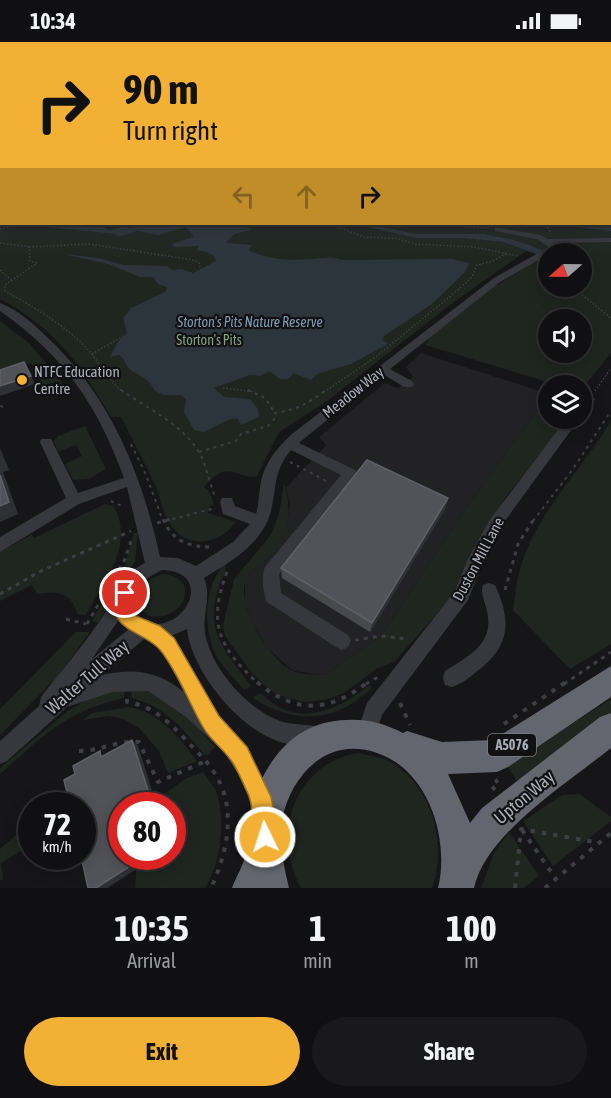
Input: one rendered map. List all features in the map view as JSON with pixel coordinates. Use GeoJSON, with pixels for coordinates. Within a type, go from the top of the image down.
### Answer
{"type":"FeatureCollection","features":[{"type":"Feature","properties":{"kind":"highway","name":"A5076"},"geometry":{"type":"LineString","coordinates":[[398,744],[442,758],[497,756],[611,680]]}},
{"type":"Feature","properties":{"kind":"highway","name":"Upton Way"},"geometry":{"type":"LineString","coordinates":[[457,885],[474,847],[494,820],[611,728]]}},
{"type":"Feature","properties":{"kind":"highway"},"geometry":{"type":"LineString","coordinates":[[250,888],[267,871],[265,820],[274,790],[289,765],[308,747],[330,736],[348,732],[366,733],[398,744],[417,758],[433,777],[446,799],[455,825],[459,853],[457,885]]}},
{"type":"Feature","properties":{"kind":"street"},"geometry":{"type":"LineString","coordinates":[[498,229],[544,243]]}},
{"type":"Feature","properties":{"kind":"street"},"geometry":{"type":"LineString","coordinates":[[574,243],[611,240]]}},
{"type":"Feature","properties":{"kind":"street","name":"Meadow Way"},"geometry":{"type":"LineString","coordinates":[[195,575],[221,552],[240,547],[260,522],[271,472],[290,444],[483,290],[525,261],[538,256]]}},
{"type":"Feature","properties":{"kind":"street"},"geometry":{"type":"LineString","coordinates":[[0,306],[45,337],[76,372],[133,480],[144,514],[154,566]]}},
{"type":"Feature","properties":{"kind":"street"},"geometry":{"type":"LineString","coordinates":[[382,369],[408,384]]}},
{"type":"Feature","properties":{"kind":"street","name":"Duston Mill Lane"},"geometry":{"type":"LineString","coordinates":[[366,733],[374,710],[462,595],[473,566],[494,525],[566,429]]}},
{"type":"Feature","properties":{"kind":"street"},"geometry":{"type":"LineString","coordinates":[[46,442],[74,500]]}},
{"type":"Feature","properties":{"kind":"street"},"geometry":{"type":"LineString","coordinates":[[290,444],[350,474],[271,572],[273,597],[342,641]]}},
{"type":"Feature","properties":{"kind":"street"},"geometry":{"type":"LineString","coordinates":[[0,545],[74,500],[133,480]]}},
{"type":"Feature","properties":{"kind":"street"},"geometry":{"type":"LineString","coordinates":[[225,505],[260,522]]}},
{"type":"Feature","properties":{"kind":"street"},"geometry":{"type":"LineString","coordinates":[[212,723],[167,644],[148,631],[136,627],[126,616],[125,593],[141,573],[154,566],[180,565],[195,575],[200,594],[197,605],[196,633],[200,648],[221,683],[237,702],[253,716],[274,728],[299,735],[330,736]]}},
{"type":"Feature","properties":{"kind":"street"},"geometry":{"type":"LineString","coordinates":[[452,678],[479,660],[495,643],[500,626],[489,590]]}},
{"type":"Feature","properties":{"kind":"street","name":"Walter Tull Way"},"geometry":{"type":"LineString","coordinates":[[32,725],[108,624],[125,593]]}},
{"type":"Feature","properties":{"kind":"street"},"geometry":{"type":"LineString","coordinates":[[148,631],[164,631],[184,621],[197,605]]}},
{"type":"Feature","properties":{"kind":"street","name":"Walter Tull Way"},"geometry":{"type":"LineString","coordinates":[[0,754],[122,645],[148,631]]}},
{"type":"Feature","properties":{"kind":"street"},"geometry":{"type":"LineString","coordinates":[[63,699],[116,681],[144,681],[159,685],[212,723],[240,754],[260,797],[265,820]]}},
{"type":"Feature","properties":{"kind":"path"},"geometry":{"type":"LineString","coordinates":[[0,229],[18,225]]}},
{"type":"Feature","properties":{"kind":"path"},"geometry":{"type":"LineString","coordinates":[[334,225],[364,237],[395,238],[416,244],[474,247],[507,253],[538,268]]}},
{"type":"Feature","properties":{"kind":"path"},"geometry":{"type":"LineString","coordinates":[[436,225],[498,229]]}},
{"type":"Feature","properties":{"kind":"path"},"geometry":{"type":"LineString","coordinates":[[0,243],[29,247],[78,243],[123,246],[143,253],[156,251],[175,258],[196,260],[200,268]]}},
{"type":"Feature","properties":{"kind":"path"},"geometry":{"type":"LineString","coordinates":[[29,247],[30,261],[37,263],[3,288],[42,311],[92,354],[97,365],[114,385],[171,422],[199,452],[204,460],[208,482],[225,505],[162,522]]}},
{"type":"Feature","properties":{"kind":"path"},"geometry":{"type":"LineString","coordinates":[[275,413],[291,411],[308,404],[343,377],[377,356],[459,290],[472,277],[477,265],[494,261],[507,253]]}},
{"type":"Feature","properties":{"kind":"path"},"geometry":{"type":"LineString","coordinates":[[0,270],[11,281]]}},
{"type":"Feature","properties":{"kind":"path"},"geometry":{"type":"LineString","coordinates":[[585,297],[611,318]]}},
{"type":"Feature","properties":{"kind":"path"},"geometry":{"type":"LineString","coordinates":[[92,354],[125,335]]}},
{"type":"Feature","properties":{"kind":"path"},"geometry":{"type":"LineString","coordinates":[[592,395],[611,368]]}},
{"type":"Feature","properties":{"kind":"path"},"geometry":{"type":"LineString","coordinates":[[199,452],[236,441],[241,434],[268,426],[275,418],[268,398],[255,390],[223,388]]}},
{"type":"Feature","properties":{"kind":"path"},"geometry":{"type":"LineString","coordinates":[[0,406],[7,408]]}},
{"type":"Feature","properties":{"kind":"path"},"geometry":{"type":"LineString","coordinates":[[489,590],[505,592],[518,544],[549,496],[573,469],[611,411]]}},
{"type":"Feature","properties":{"kind":"path"},"geometry":{"type":"LineString","coordinates":[[129,439],[145,473],[162,522],[170,534],[183,544],[221,552]]}},
{"type":"Feature","properties":{"kind":"path"},"geometry":{"type":"LineString","coordinates":[[288,461],[339,488]]}},
{"type":"Feature","properties":{"kind":"path"},"geometry":{"type":"LineString","coordinates":[[104,500],[116,502],[126,509]]}},
{"type":"Feature","properties":{"kind":"path"},"geometry":{"type":"LineString","coordinates":[[66,619],[87,624],[125,559],[132,531],[131,524]]}},
{"type":"Feature","properties":{"kind":"path"},"geometry":{"type":"LineString","coordinates":[[0,594],[41,571],[132,531]]}},
{"type":"Feature","properties":{"kind":"path"},"geometry":{"type":"LineString","coordinates":[[342,641],[400,636],[422,645]]}},
{"type":"Feature","properties":{"kind":"path"},"geometry":{"type":"LineString","coordinates":[[496,730],[611,652]]}},
{"type":"Feature","properties":{"kind":"path"},"geometry":{"type":"LineString","coordinates":[[127,702],[143,704],[164,717],[206,761],[223,788],[228,822],[220,871],[211,888]]}},
{"type":"Feature","properties":{"kind":"path"},"geometry":{"type":"LineString","coordinates":[[79,751],[93,752],[115,741],[140,741],[158,782],[206,761]]}},
{"type":"Feature","properties":{"kind":"path"},"geometry":{"type":"LineString","coordinates":[[515,888],[521,829],[600,843]]}},
{"type":"Feature","properties":{"kind":"path"},"geometry":{"type":"LineString","coordinates":[[545,888],[611,833]]}},
{"type":"Feature","properties":{"kind":"shaded area"},"geometry":{"type":"Polygon","coordinates":[[[421,353],[538,390],[538,409],[461,515],[381,636],[325,675],[293,671],[268,649],[251,621],[245,602],[245,579],[254,567],[272,555],[286,530],[290,502],[286,488],[326,445],[319,437],[385,383],[398,388],[413,377],[406,367],[421,353]]]}},
{"type":"Feature","properties":{"kind":"green space","name":"Storton's Pits"},"geometry":{"type":"Polygon","coordinates":[[[0,225],[611,225],[611,353],[592,377],[538,375],[538,379],[425,345],[431,336],[487,291],[538,260],[538,297],[592,297],[592,243],[538,243],[538,255],[526,251],[450,305],[327,401],[279,432],[257,476],[250,477],[226,471],[213,478],[204,487],[209,491],[214,504],[210,506],[208,513],[236,522],[222,535],[206,541],[188,539],[173,528],[165,514],[157,489],[121,417],[111,417],[77,364],[36,322],[0,299],[0,225]]]}},
{"type":"Feature","properties":{"kind":"green space"},"geometry":{"type":"Polygon","coordinates":[[[0,321],[30,344],[63,384],[60,387],[53,383],[43,385],[31,363],[0,374],[0,321]]]}},
{"type":"Feature","properties":{"kind":"green space"},"geometry":{"type":"Polygon","coordinates":[[[538,409],[538,429],[560,429],[505,498],[451,597],[394,662],[376,669],[344,693],[325,700],[306,702],[287,698],[270,690],[252,673],[225,636],[223,626],[234,579],[271,535],[279,514],[284,483],[288,501],[286,531],[271,556],[249,573],[244,588],[245,601],[249,615],[264,643],[284,665],[304,674],[325,675],[381,636],[461,515],[538,409]]]}},
{"type":"Feature","properties":{"kind":"green space"},"geometry":{"type":"Polygon","coordinates":[[[611,421],[611,644],[570,669],[513,610],[517,584],[527,549],[537,529],[611,421]]]}},
{"type":"Feature","properties":{"kind":"green space"},"geometry":{"type":"Polygon","coordinates":[[[85,426],[106,469],[89,479],[73,480],[65,464],[82,456],[76,445],[58,452],[54,441],[58,436],[85,426]]]}},
{"type":"Feature","properties":{"kind":"green space"},"geometry":{"type":"Polygon","coordinates":[[[105,504],[114,506],[120,521],[119,549],[115,563],[86,615],[77,614],[75,607],[67,597],[57,593],[37,594],[32,585],[0,601],[0,552],[32,534],[34,538],[105,504]]]}},
{"type":"Feature","properties":{"kind":"green space"},"geometry":{"type":"Polygon","coordinates":[[[138,532],[135,561],[98,623],[92,621],[125,564],[134,533],[138,532]]]}},
{"type":"Feature","properties":{"kind":"green space"},"geometry":{"type":"Polygon","coordinates":[[[224,564],[226,570],[214,605],[214,619],[222,645],[251,686],[244,690],[224,668],[215,653],[207,619],[212,584],[224,564]]]}},
{"type":"Feature","properties":{"kind":"green space"},"geometry":{"type":"Polygon","coordinates":[[[164,574],[176,577],[183,584],[185,592],[183,600],[170,614],[159,617],[147,615],[138,605],[139,593],[148,581],[164,574]]]}},
{"type":"Feature","properties":{"kind":"green space"},"geometry":{"type":"Polygon","coordinates":[[[76,632],[90,632],[57,677],[0,735],[0,709],[76,632]]]}},
{"type":"Feature","properties":{"kind":"green space"},"geometry":{"type":"Polygon","coordinates":[[[369,685],[372,688],[344,708],[329,714],[314,716],[284,713],[253,698],[260,693],[283,709],[294,712],[318,712],[350,699],[369,685]]]}},
{"type":"Feature","properties":{"kind":"green space"},"geometry":{"type":"Polygon","coordinates":[[[125,689],[124,698],[86,710],[56,727],[0,774],[0,768],[69,710],[97,694],[125,689]]]}},
{"type":"Feature","properties":{"kind":"green space"},"geometry":{"type":"Polygon","coordinates":[[[132,689],[157,695],[168,701],[179,709],[215,747],[206,756],[164,713],[131,698],[132,689]]]}},
{"type":"Feature","properties":{"kind":"green space"},"geometry":{"type":"Polygon","coordinates":[[[611,699],[611,714],[518,783],[507,765],[611,699]]]}},
{"type":"Feature","properties":{"kind":"green space"},"geometry":{"type":"Polygon","coordinates":[[[129,707],[150,714],[168,727],[197,761],[168,773],[159,751],[139,728],[123,719],[109,716],[83,720],[92,713],[129,707]]]}},
{"type":"Feature","properties":{"kind":"green space"},"geometry":{"type":"Polygon","coordinates":[[[358,753],[393,763],[410,777],[420,790],[434,821],[437,838],[438,855],[432,888],[301,888],[292,867],[288,846],[289,824],[294,804],[304,786],[318,771],[336,760],[358,753]]]}},
{"type":"Feature","properties":{"kind":"green space"},"geometry":{"type":"Polygon","coordinates":[[[203,772],[216,791],[219,802],[220,841],[215,867],[210,878],[205,888],[135,888],[136,870],[186,870],[186,792],[167,792],[187,778],[203,772]]]}},
{"type":"Feature","properties":{"kind":"green space"},"geometry":{"type":"Polygon","coordinates":[[[579,794],[611,817],[611,821],[553,866],[523,821],[562,795],[579,794]]]}},
{"type":"Feature","properties":{"kind":"green space"},"geometry":{"type":"Polygon","coordinates":[[[509,832],[539,876],[524,888],[481,888],[495,851],[509,832]]]}},
{"type":"Feature","properties":{"kind":"green space"},"geometry":{"type":"Polygon","coordinates":[[[18,833],[18,853],[1,863],[3,879],[0,881],[0,849],[18,833]]]}},
{"type":"Feature","properties":{"kind":"water","name":"Storton's Pits Nature Reserve"},"geometry":{"type":"Polygon","coordinates":[[[47,225],[104,225],[108,230],[151,225],[244,225],[252,230],[234,234],[226,243],[253,245],[248,250],[272,258],[296,260],[327,258],[341,260],[452,259],[469,263],[465,272],[432,304],[384,336],[383,340],[388,344],[351,364],[317,374],[311,380],[294,373],[288,379],[280,379],[269,371],[261,376],[250,375],[214,388],[224,397],[250,399],[258,409],[259,417],[241,425],[237,418],[232,419],[204,432],[194,430],[184,412],[186,399],[181,395],[164,395],[155,391],[149,381],[131,370],[121,356],[110,357],[117,343],[127,333],[123,318],[131,308],[165,292],[167,287],[158,284],[153,277],[140,277],[108,264],[64,254],[98,258],[124,265],[167,266],[172,270],[182,269],[193,273],[216,261],[213,256],[197,250],[199,246],[174,247],[172,244],[194,237],[186,227],[158,235],[137,231],[118,237],[115,234],[47,227],[47,225]]]}},
{"type":"Feature","properties":{"kind":"water"},"geometry":{"type":"Polygon","coordinates":[[[359,225],[373,225],[416,234],[483,234],[514,240],[538,248],[538,254],[503,242],[465,238],[416,238],[359,225]]]}},
{"type":"Feature","properties":{"kind":"building"},"geometry":{"type":"Polygon","coordinates":[[[24,362],[31,376],[0,386],[0,370],[24,362]]]}},
{"type":"Feature","properties":{"kind":"building"},"geometry":{"type":"Polygon","coordinates":[[[367,460],[448,498],[372,623],[281,568],[367,460]]]}},
{"type":"Feature","properties":{"kind":"building"},"geometry":{"type":"Polygon","coordinates":[[[0,475],[9,502],[0,506],[0,475]]]}},
{"type":"Feature","properties":{"kind":"building"},"geometry":{"type":"Polygon","coordinates":[[[132,740],[149,792],[108,792],[108,870],[124,870],[96,888],[88,888],[84,870],[96,870],[96,792],[67,792],[64,780],[75,774],[73,766],[100,751],[101,757],[132,740]]]}},
{"type":"Feature","properties":{"kind":"waterway"},"geometry":{"type":"LineString","coordinates":[[577,225],[611,229]]}},
{"type":"Feature","properties":{"kind":"place","name":"NTFC Education Centre"},"geometry":{"type":"Point","coordinates":[22,380]}},
{"type":"Feature","properties":{"kind":"route"},"geometry":{"type":"LineString","coordinates":[[125,593],[123,609],[130,622],[136,627],[153,632],[167,644],[212,723],[240,754],[260,797],[265,820],[265,837]]}}]}
